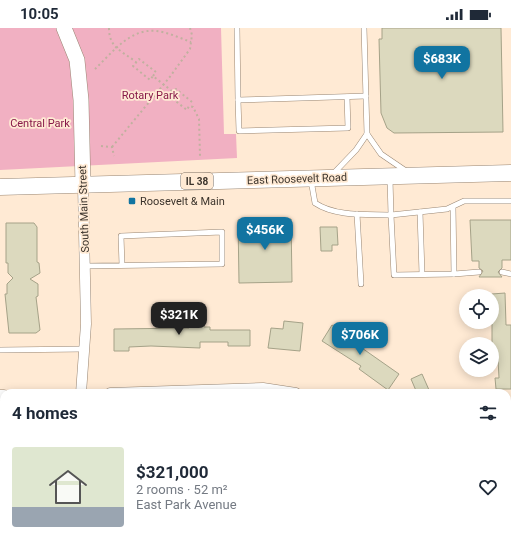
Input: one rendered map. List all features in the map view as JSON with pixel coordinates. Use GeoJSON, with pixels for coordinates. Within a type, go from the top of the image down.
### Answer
{"type":"FeatureCollection","features":[{"type":"Feature","properties":{"kind":"main road","name":"East Roosevelt Road"},"geometry":{"type":"LineString","coordinates":[[83,185],[511,173]]}},
{"type":"Feature","properties":{"kind":"main road","name":"IL 38"},"geometry":{"type":"LineString","coordinates":[[0,187],[83,185]]}},
{"type":"Feature","properties":{"kind":"street","name":"South Main Street"},"geometry":{"type":"LineString","coordinates":[[64,28],[77,60],[81,100],[86,266],[85,349],[81,389]]}},
{"type":"Feature","properties":{"kind":"lane"},"geometry":{"type":"LineString","coordinates":[[237,28],[239,131],[348,128],[347,97]]}},
{"type":"Feature","properties":{"kind":"lane"},"geometry":{"type":"LineString","coordinates":[[364,28],[367,134],[381,154],[414,176]]}},
{"type":"Feature","properties":{"kind":"lane"},"geometry":{"type":"LineString","coordinates":[[238,100],[366,96]]}},
{"type":"Feature","properties":{"kind":"lane"},"geometry":{"type":"LineString","coordinates":[[329,178],[356,150],[367,134]]}},
{"type":"Feature","properties":{"kind":"lane"},"geometry":{"type":"LineString","coordinates":[[390,176],[394,275],[479,272]]}},
{"type":"Feature","properties":{"kind":"lane"},"geometry":{"type":"LineString","coordinates":[[311,178],[315,203],[324,209],[357,214],[391,215],[447,209],[464,201],[511,201]]}},
{"type":"Feature","properties":{"kind":"lane"},"geometry":{"type":"LineString","coordinates":[[453,207],[454,274]]}},
{"type":"Feature","properties":{"kind":"lane"},"geometry":{"type":"LineString","coordinates":[[420,212],[422,274]]}},
{"type":"Feature","properties":{"kind":"lane"},"geometry":{"type":"LineString","coordinates":[[357,214],[361,284]]}},
{"type":"Feature","properties":{"kind":"lane"},"geometry":{"type":"LineString","coordinates":[[86,266],[222,264],[222,232],[120,236],[122,265]]}},
{"type":"Feature","properties":{"kind":"lane"},"geometry":{"type":"LineString","coordinates":[[502,272],[511,274]]}},
{"type":"Feature","properties":{"kind":"lane"},"geometry":{"type":"LineString","coordinates":[[0,350],[85,349]]}},
{"type":"Feature","properties":{"kind":"path"},"geometry":{"type":"LineString","coordinates":[[109,28],[109,37],[116,49],[123,52],[136,62],[139,60],[156,72],[150,80],[133,66],[136,62]]}},
{"type":"Feature","properties":{"kind":"path"},"geometry":{"type":"LineString","coordinates":[[112,147],[164,84],[190,49],[190,28]]}},
{"type":"Feature","properties":{"kind":"path"},"geometry":{"type":"LineString","coordinates":[[95,69],[125,38],[144,31],[156,30],[191,42]]}},
{"type":"Feature","properties":{"kind":"path"},"geometry":{"type":"LineString","coordinates":[[153,76],[173,92]]}},
{"type":"Feature","properties":{"kind":"path"},"geometry":{"type":"LineString","coordinates":[[192,102],[176,89],[169,96],[187,110],[189,106],[193,107],[200,119],[200,156]]}},
{"type":"Feature","properties":{"kind":"path"},"geometry":{"type":"LineString","coordinates":[[101,146],[112,147]]}},
{"type":"Feature","properties":{"kind":"path"},"geometry":{"type":"LineString","coordinates":[[112,147],[114,156]]}},
{"type":"Feature","properties":{"kind":"green space","name":"Rotary Park"},"geometry":{"type":"Polygon","coordinates":[[[0,28],[221,28],[224,134],[236,134],[237,158],[0,170],[0,28]]]}},
{"type":"Feature","properties":{"kind":"building"},"geometry":{"type":"Polygon","coordinates":[[[382,28],[501,28],[503,132],[394,133],[387,128],[381,113],[379,39],[382,39],[382,28]]]}},
{"type":"Feature","properties":{"kind":"building"},"geometry":{"type":"Polygon","coordinates":[[[291,219],[292,282],[239,283],[238,220],[291,219]]]}},
{"type":"Feature","properties":{"kind":"building"},"geometry":{"type":"Polygon","coordinates":[[[470,220],[511,220],[511,260],[502,260],[502,268],[498,272],[502,277],[479,277],[483,271],[479,268],[479,261],[472,261],[470,220]]]}},
{"type":"Feature","properties":{"kind":"building"},"geometry":{"type":"Polygon","coordinates":[[[6,223],[34,223],[37,227],[37,262],[39,263],[40,273],[30,279],[38,284],[38,296],[36,297],[40,330],[36,333],[9,333],[5,294],[7,294],[7,284],[13,278],[8,273],[8,263],[6,263],[6,223]]]}},
{"type":"Feature","properties":{"kind":"building"},"geometry":{"type":"Polygon","coordinates":[[[320,227],[337,227],[338,245],[332,245],[332,251],[321,251],[320,227]]]}},
{"type":"Feature","properties":{"kind":"building"},"geometry":{"type":"Polygon","coordinates":[[[499,293],[505,293],[506,325],[511,325],[511,389],[496,389],[495,378],[499,378],[499,337],[492,337],[492,329],[499,329],[499,293]]]}},
{"type":"Feature","properties":{"kind":"building"},"geometry":{"type":"Polygon","coordinates":[[[189,314],[204,314],[204,327],[210,327],[210,330],[250,330],[250,346],[228,346],[228,342],[200,342],[200,348],[151,346],[129,347],[129,351],[114,351],[114,329],[189,328],[189,314]]]}},
{"type":"Feature","properties":{"kind":"building"},"geometry":{"type":"Polygon","coordinates":[[[284,321],[303,323],[300,351],[268,348],[271,328],[283,329],[284,321]]]}},
{"type":"Feature","properties":{"kind":"building"},"geometry":{"type":"Polygon","coordinates":[[[332,325],[350,336],[353,332],[364,339],[359,346],[399,374],[389,389],[387,389],[359,369],[361,366],[322,341],[332,325]]]}},
{"type":"Feature","properties":{"kind":"building"},"geometry":{"type":"Polygon","coordinates":[[[422,374],[429,389],[415,389],[411,379],[422,374]]]}},
{"type":"Feature","properties":{"kind":"place","name":"Roosevelt & Main"},"geometry":{"type":"Point","coordinates":[132,201]}},
{"type":"Feature","properties":{"kind":"park label","name":"Central Park"},"geometry":{"type":"Point","coordinates":[40,123]}}]}
